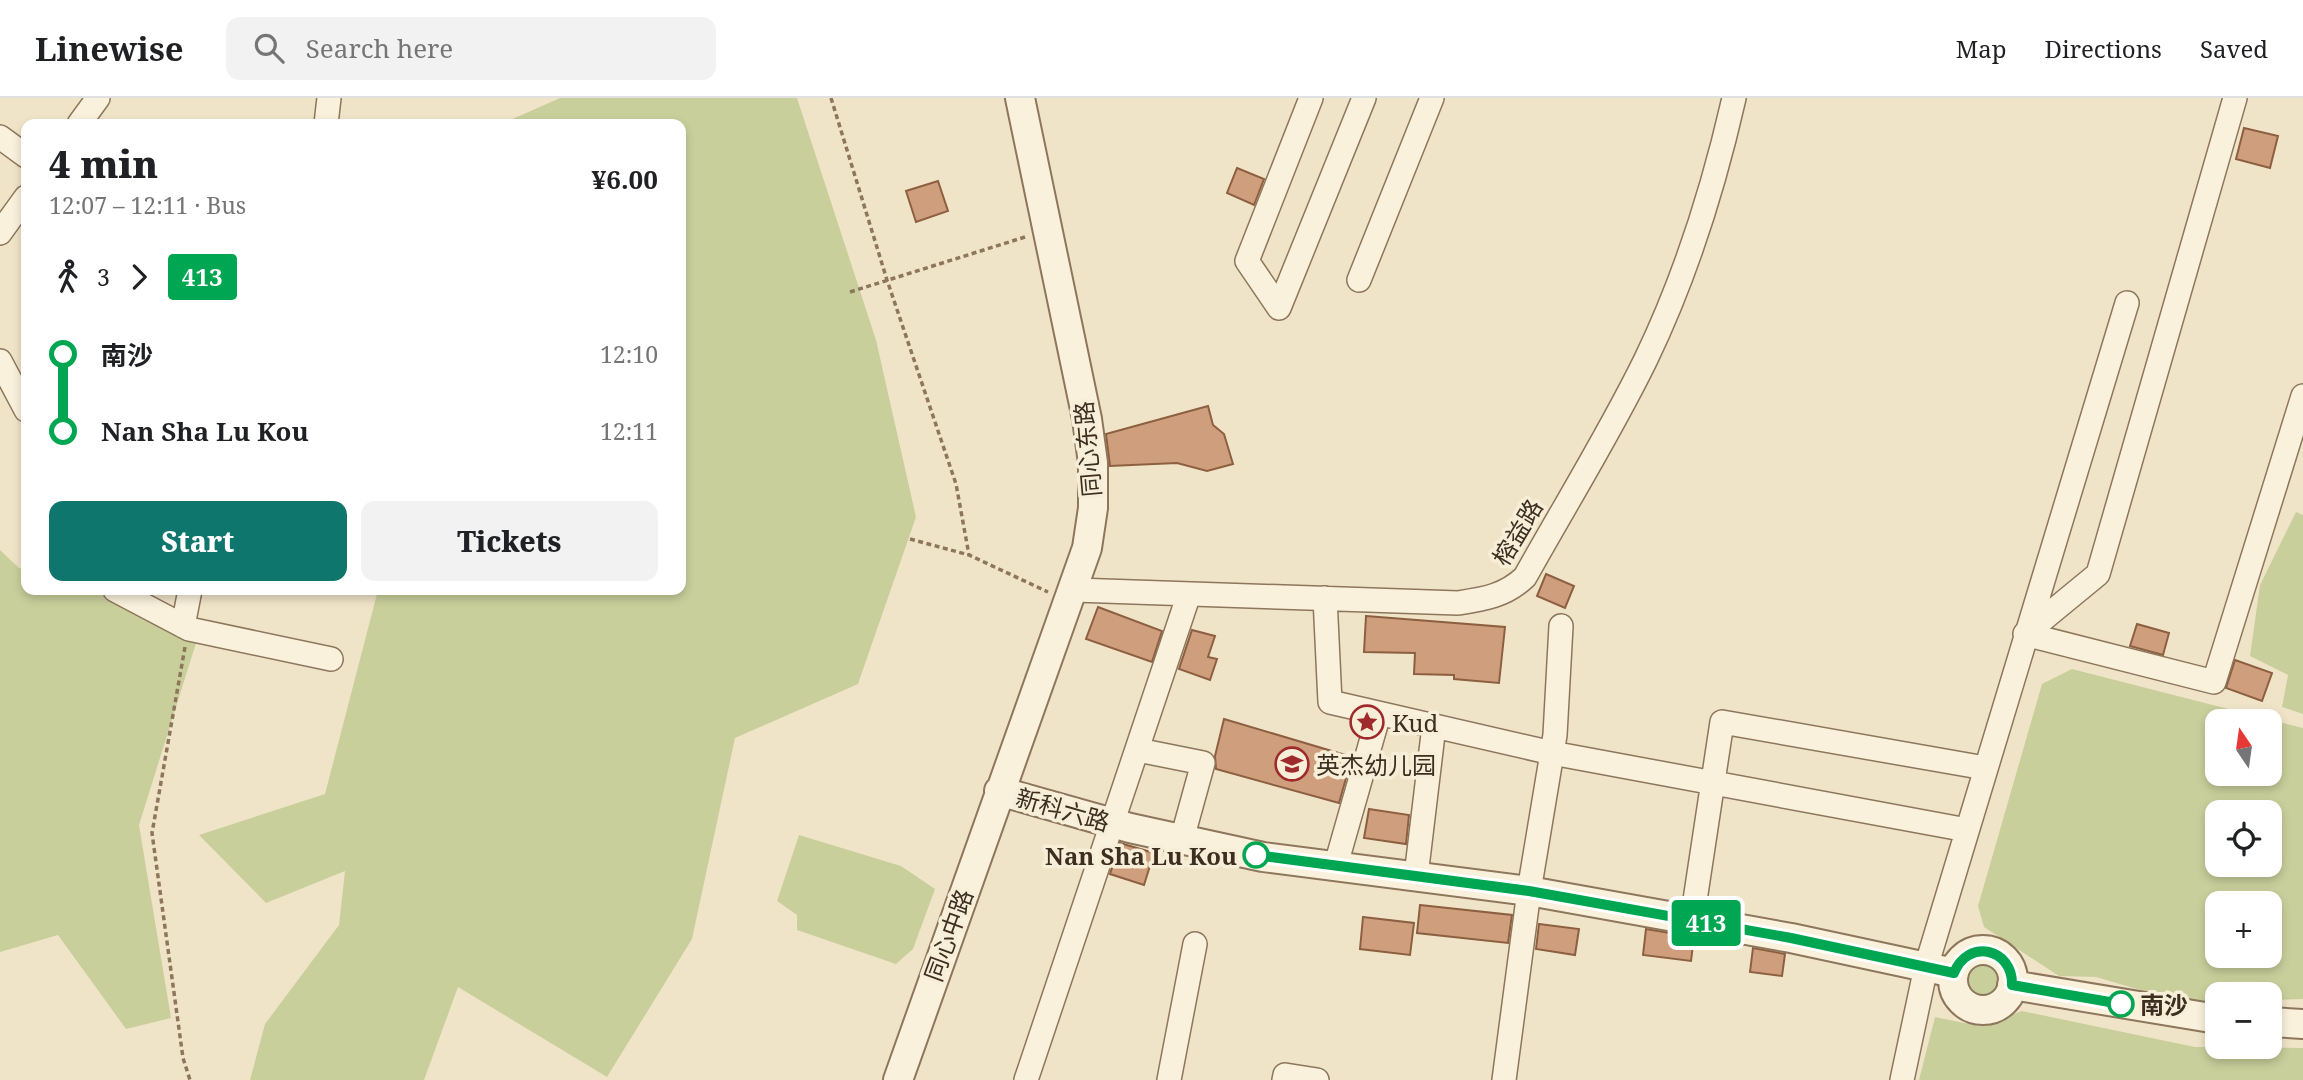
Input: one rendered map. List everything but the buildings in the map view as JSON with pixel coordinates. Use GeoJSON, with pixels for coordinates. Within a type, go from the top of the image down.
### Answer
{"type":"FeatureCollection","features":[{"type":"Feature","properties":{"kind":"street"},"geometry":{"type":"LineString","coordinates":[[83,119],[98,98]]}},
{"type":"Feature","properties":{"kind":"street"},"geometry":{"type":"LineString","coordinates":[[327,119],[329,98]]}},
{"type":"Feature","properties":{"kind":"street","name":"同心东路"},"geometry":{"type":"LineString","coordinates":[[999,791],[1072,596],[1087,548],[1093,508],[1093,463],[1087,419],[1020,98]]}},
{"type":"Feature","properties":{"kind":"street"},"geometry":{"type":"LineString","coordinates":[[1311,98],[1247,261],[1279,308],[1364,98]]}},
{"type":"Feature","properties":{"kind":"street"},"geometry":{"type":"LineString","coordinates":[[1359,280],[1432,98]]}},
{"type":"Feature","properties":{"kind":"street","name":"榕益路"},"geometry":{"type":"LineString","coordinates":[[1072,596],[1189,594],[1458,603],[1489,599],[1513,588],[1525,577],[1646,359],[1689,251],[1725,139],[1734,98]]}},
{"type":"Feature","properties":{"kind":"street"},"geometry":{"type":"LineString","coordinates":[[2025,634],[2098,574],[2235,98]]}},
{"type":"Feature","properties":{"kind":"street"},"geometry":{"type":"LineString","coordinates":[[0,138],[21,153]]}},
{"type":"Feature","properties":{"kind":"street"},"geometry":{"type":"LineString","coordinates":[[0,233],[21,204]]}},
{"type":"Feature","properties":{"kind":"street"},"geometry":{"type":"LineString","coordinates":[[1902,1080],[1926,967],[2127,303]]}},
{"type":"Feature","properties":{"kind":"street"},"geometry":{"type":"LineString","coordinates":[[0,361],[21,401]]}},
{"type":"Feature","properties":{"kind":"street"},"geometry":{"type":"LineString","coordinates":[[2025,634],[2214,682],[2303,396]]}},
{"type":"Feature","properties":{"kind":"street"},"geometry":{"type":"LineString","coordinates":[[1026,1080],[1189,594]]}},
{"type":"Feature","properties":{"kind":"street"},"geometry":{"type":"LineString","coordinates":[[125,595],[186,627],[331,659]]}},
{"type":"Feature","properties":{"kind":"street"},"geometry":{"type":"LineString","coordinates":[[186,627],[189,595]]}},
{"type":"Feature","properties":{"kind":"street"},"geometry":{"type":"LineString","coordinates":[[1325,598],[1330,702],[1552,752],[1967,830]]}},
{"type":"Feature","properties":{"kind":"street"},"geometry":{"type":"LineString","coordinates":[[1504,1080],[1529,891],[1552,752],[1561,626]]}},
{"type":"Feature","properties":{"kind":"street"},"geometry":{"type":"LineString","coordinates":[[1335,868],[1379,713]]}},
{"type":"Feature","properties":{"kind":"street"},"geometry":{"type":"LineString","coordinates":[[1692,920],[1722,722],[1985,768]]}},
{"type":"Feature","properties":{"kind":"street"},"geometry":{"type":"LineString","coordinates":[[1416,877],[1434,726]]}},
{"type":"Feature","properties":{"kind":"street"},"geometry":{"type":"LineString","coordinates":[[1138,750],[1203,763],[1182,839]]}},
{"type":"Feature","properties":{"kind":"street","name":"新科六路"},"geometry":{"type":"LineString","coordinates":[[999,791],[1113,824],[1182,839],[1335,868],[1529,891],[1692,920],[1954,973]]}},
{"type":"Feature","properties":{"kind":"street","name":"同心中路"},"geometry":{"type":"LineString","coordinates":[[898,1080],[999,791]]}},
{"type":"Feature","properties":{"kind":"street"},"geometry":{"type":"LineString","coordinates":[[1169,1080],[1195,944]]}},
{"type":"Feature","properties":{"kind":"street"},"geometry":{"type":"LineString","coordinates":[[1973,951],[1994,952],[2009,965],[2012,985],[2009,994],[1995,1006],[1976,1009],[1960,999],[1953,982],[1954,973],[1957,963],[1973,951]]}},
{"type":"Feature","properties":{"kind":"street"},"geometry":{"type":"LineString","coordinates":[[2012,985],[2205,1018]]}},
{"type":"Feature","properties":{"kind":"street"},"geometry":{"type":"LineString","coordinates":[[2282,1023],[2303,1024]]}},
{"type":"Feature","properties":{"kind":"street"},"geometry":{"type":"LineString","coordinates":[[1284,1080],[1285,1075],[1317,1080]]}},
{"type":"Feature","properties":{"kind":"path"},"geometry":{"type":"LineString","coordinates":[[831,98],[887,280],[956,484],[969,555]]}},
{"type":"Feature","properties":{"kind":"path"},"geometry":{"type":"LineString","coordinates":[[850,292],[1048,230]]}},
{"type":"Feature","properties":{"kind":"path"},"geometry":{"type":"LineString","coordinates":[[910,539],[969,555],[1072,596]]}},
{"type":"Feature","properties":{"kind":"path"},"geometry":{"type":"LineString","coordinates":[[186,627],[152,833],[183,1058],[190,1080]]}},
{"type":"Feature","properties":{"kind":"green space"},"geometry":{"type":"Polygon","coordinates":[[[560,98],[797,98],[876,340],[916,517],[858,684],[735,738],[692,939],[607,1077],[458,987],[424,1080],[250,1080],[265,1024],[339,925],[345,871],[266,903],[199,835],[325,794],[377,595],[686,595],[686,119],[512,119],[560,98]]]}},
{"type":"Feature","properties":{"kind":"green space"},"geometry":{"type":"Polygon","coordinates":[[[2296,512],[2303,515],[2303,714],[2282,707],[2288,675],[2250,656],[2260,585],[2296,512]]]}},
{"type":"Feature","properties":{"kind":"green space"},"geometry":{"type":"Polygon","coordinates":[[[0,550],[21,569],[21,595],[117,595],[179,612],[202,624],[139,825],[171,1018],[126,1029],[58,935],[0,952],[0,550]]]}},
{"type":"Feature","properties":{"kind":"green space"},"geometry":{"type":"Polygon","coordinates":[[[2072,669],[2229,709],[2205,709],[2205,786],[2282,786],[2282,723],[2303,728],[2303,999],[2282,1000],[2282,982],[2205,982],[2205,1002],[2167,998],[2096,977],[2059,976],[1984,927],[1978,906],[2042,684],[2072,669]]]}},
{"type":"Feature","properties":{"kind":"green space"},"geometry":{"type":"Polygon","coordinates":[[[799,835],[901,866],[935,889],[913,949],[896,964],[797,930],[797,915],[777,901],[799,835]]]}},
{"type":"Feature","properties":{"kind":"green space"},"geometry":{"type":"Polygon","coordinates":[[[1983,962],[1998,970],[2004,988],[1987,998],[1971,993],[1965,981],[1972,965],[1983,962]]]}},
{"type":"Feature","properties":{"kind":"green space"},"geometry":{"type":"Polygon","coordinates":[[[2022,1011],[2205,1047],[2205,1059],[2282,1059],[2282,1048],[2303,1048],[2303,1080],[1919,1080],[1935,1017],[1979,1026],[2022,1011]]]}},
{"type":"Feature","properties":{"kind":"bus line","name":"413"},"geometry":{"type":"LineString","coordinates":[[1256,855],[1335,868],[1529,891],[1791,938],[1954,973],[1957,963],[1965,956],[1973,951],[1984,950],[2003,957],[2009,965],[2012,985],[2121,1004]]}},
{"type":"Feature","properties":{"kind":"place","name":"Kud"},"geometry":{"type":"Point","coordinates":[1367,722]}},
{"type":"Feature","properties":{"kind":"place","name":"英杰幼儿园"},"geometry":{"type":"Point","coordinates":[1292,764]}},
{"type":"Feature","properties":{"kind":"place","name":"Nan Sha Lu Kou"},"geometry":{"type":"Point","coordinates":[1256,855]}},
{"type":"Feature","properties":{"kind":"place","name":"南沙"},"geometry":{"type":"Point","coordinates":[2121,1004]}}]}
